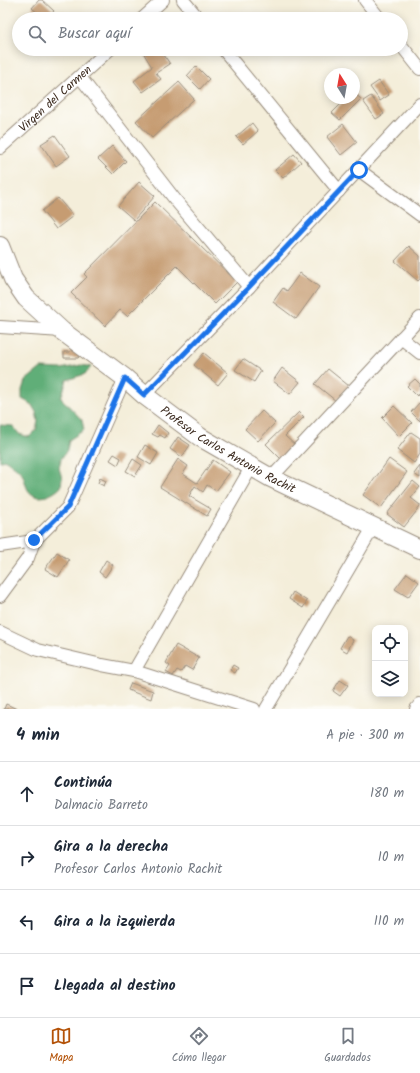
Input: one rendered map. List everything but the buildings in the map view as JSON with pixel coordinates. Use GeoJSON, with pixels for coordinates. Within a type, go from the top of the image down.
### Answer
{"type":"FeatureCollection","features":[{"type":"Feature","properties":{"kind":"main road","name":"Profesor Carlos Antonio Rachit"},"geometry":{"type":"LineString","coordinates":[[0,246],[13,279],[26,298],[62,331],[200,437],[271,478],[420,549]]}},
{"type":"Feature","properties":{"kind":"street"},"geometry":{"type":"LineString","coordinates":[[149,12],[162,0]]}},
{"type":"Feature","properties":{"kind":"street"},"geometry":{"type":"LineString","coordinates":[[183,0],[192,12]]}},
{"type":"Feature","properties":{"kind":"street"},"geometry":{"type":"LineString","coordinates":[[365,0],[374,12]]}},
{"type":"Feature","properties":{"kind":"street"},"geometry":{"type":"LineString","coordinates":[[408,54],[420,69]]}},
{"type":"Feature","properties":{"kind":"street","name":"Virgen del Carmen"},"geometry":{"type":"LineString","coordinates":[[0,148],[102,56]]}},
{"type":"Feature","properties":{"kind":"street"},"geometry":{"type":"LineString","coordinates":[[229,56],[339,191]]}},
{"type":"Feature","properties":{"kind":"street"},"geometry":{"type":"LineString","coordinates":[[80,77],[177,202],[249,287]]}},
{"type":"Feature","properties":{"kind":"street"},"geometry":{"type":"LineString","coordinates":[[144,395],[249,287],[420,104]]}},
{"type":"Feature","properties":{"kind":"street"},"geometry":{"type":"LineString","coordinates":[[359,170],[420,215]]}},
{"type":"Feature","properties":{"kind":"street"},"geometry":{"type":"LineString","coordinates":[[271,478],[420,318]]}},
{"type":"Feature","properties":{"kind":"street"},"geometry":{"type":"LineString","coordinates":[[0,328],[62,331]]}},
{"type":"Feature","properties":{"kind":"street"},"geometry":{"type":"LineString","coordinates":[[401,338],[420,353]]}},
{"type":"Feature","properties":{"kind":"street"},"geometry":{"type":"LineString","coordinates":[[0,596],[28,558],[34,540],[68,507],[125,378]]}},
{"type":"Feature","properties":{"kind":"street"},"geometry":{"type":"LineString","coordinates":[[134,671],[252,466]]}},
{"type":"Feature","properties":{"kind":"street"},"geometry":{"type":"LineString","coordinates":[[266,709],[374,526]]}},
{"type":"Feature","properties":{"kind":"street"},"geometry":{"type":"LineString","coordinates":[[0,546],[34,540]]}},
{"type":"Feature","properties":{"kind":"street"},"geometry":{"type":"LineString","coordinates":[[0,632],[38,650],[102,666],[134,671],[234,706],[254,709]]}},
{"type":"Feature","properties":{"kind":"street"},"geometry":{"type":"LineString","coordinates":[[416,709],[420,704]]}},
{"type":"Feature","properties":{"kind":"green space"},"geometry":{"type":"Polygon","coordinates":[[[81,365],[91,367],[85,374],[67,380],[61,398],[82,420],[84,430],[69,440],[67,450],[61,459],[59,468],[62,478],[61,487],[49,495],[40,497],[36,496],[28,490],[21,472],[6,460],[0,461],[0,425],[13,426],[19,434],[29,437],[36,430],[38,421],[36,412],[31,404],[22,399],[22,390],[25,381],[41,368],[61,369],[81,365]]]}},
{"type":"Feature","properties":{"kind":"route"},"geometry":{"type":"LineString","coordinates":[[34,540],[68,507],[125,378],[144,395],[249,287],[359,170]]}}]}
